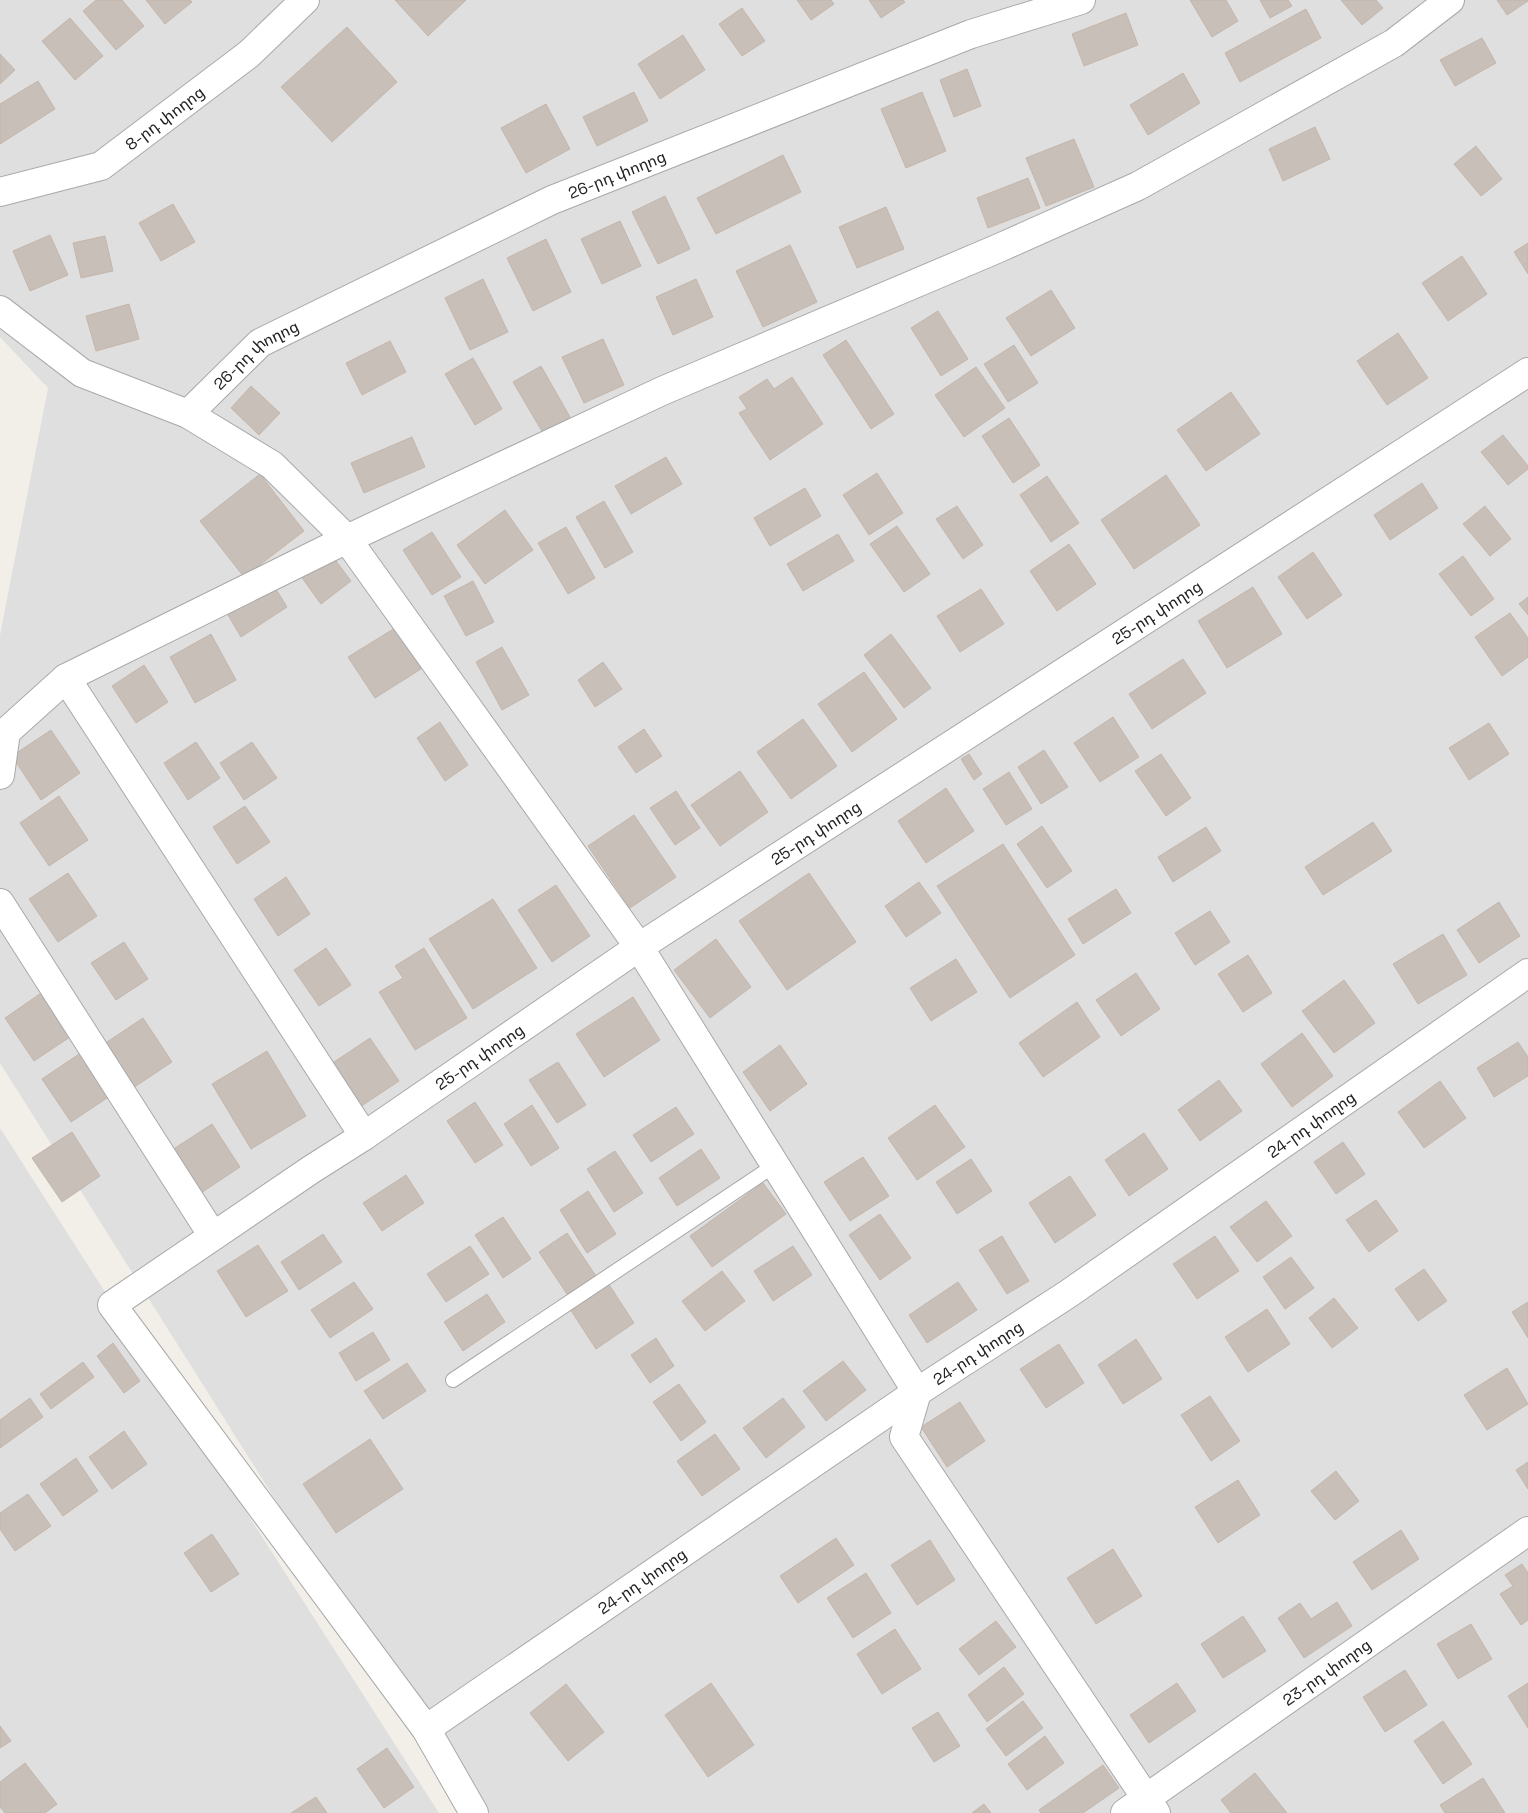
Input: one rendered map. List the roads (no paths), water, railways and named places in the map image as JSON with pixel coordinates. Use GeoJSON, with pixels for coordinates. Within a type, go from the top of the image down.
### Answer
{"type":"FeatureCollection","features":[{"type":"Feature","properties":{"kind":"street","name":"8-րդ փողոց"},"geometry":{"type":"LineString","coordinates":[[0,192],[101,166],[249,54],[305,0]]}},
{"type":"Feature","properties":{"kind":"street","name":"26-րդ փողոց"},"geometry":{"type":"LineString","coordinates":[[188,414],[260,343],[552,200],[971,34],[1081,0]]}},
{"type":"Feature","properties":{"kind":"street"},"geometry":{"type":"LineString","coordinates":[[0,776],[6,732],[66,678],[347,539],[662,391],[999,248],[1138,186],[1394,43],[1450,0]]}},
{"type":"Feature","properties":{"kind":"street"},"geometry":{"type":"LineString","coordinates":[[0,310],[82,373],[188,414],[272,465],[347,539],[639,948],[775,1165],[917,1392],[904,1437],[1142,1808]]}},
{"type":"Feature","properties":{"kind":"street","name":"25-րդ փողոց"},"geometry":{"type":"LineString","coordinates":[[426,1729],[112,1305],[639,948],[1528,372]]}},
{"type":"Feature","properties":{"kind":"street"},"geometry":{"type":"LineString","coordinates":[[66,678],[364,1136]]}},
{"type":"Feature","properties":{"kind":"street"},"geometry":{"type":"LineString","coordinates":[[0,903],[213,1236]]}},
{"type":"Feature","properties":{"kind":"street","name":"24-րդ փողոց"},"geometry":{"type":"LineString","coordinates":[[426,1729],[917,1392],[1068,1294],[1528,973]]}},
{"type":"Feature","properties":{"kind":"street","name":"23-րդ փողոց"},"geometry":{"type":"LineString","coordinates":[[1142,1808],[1528,1531]]}},
{"type":"Feature","properties":{"kind":"street"},"geometry":{"type":"LineString","coordinates":[[426,1729],[474,1813]]}},
{"type":"Feature","properties":{"kind":"lane"},"geometry":{"type":"LineString","coordinates":[[452,1380],[775,1165]]}}]}
